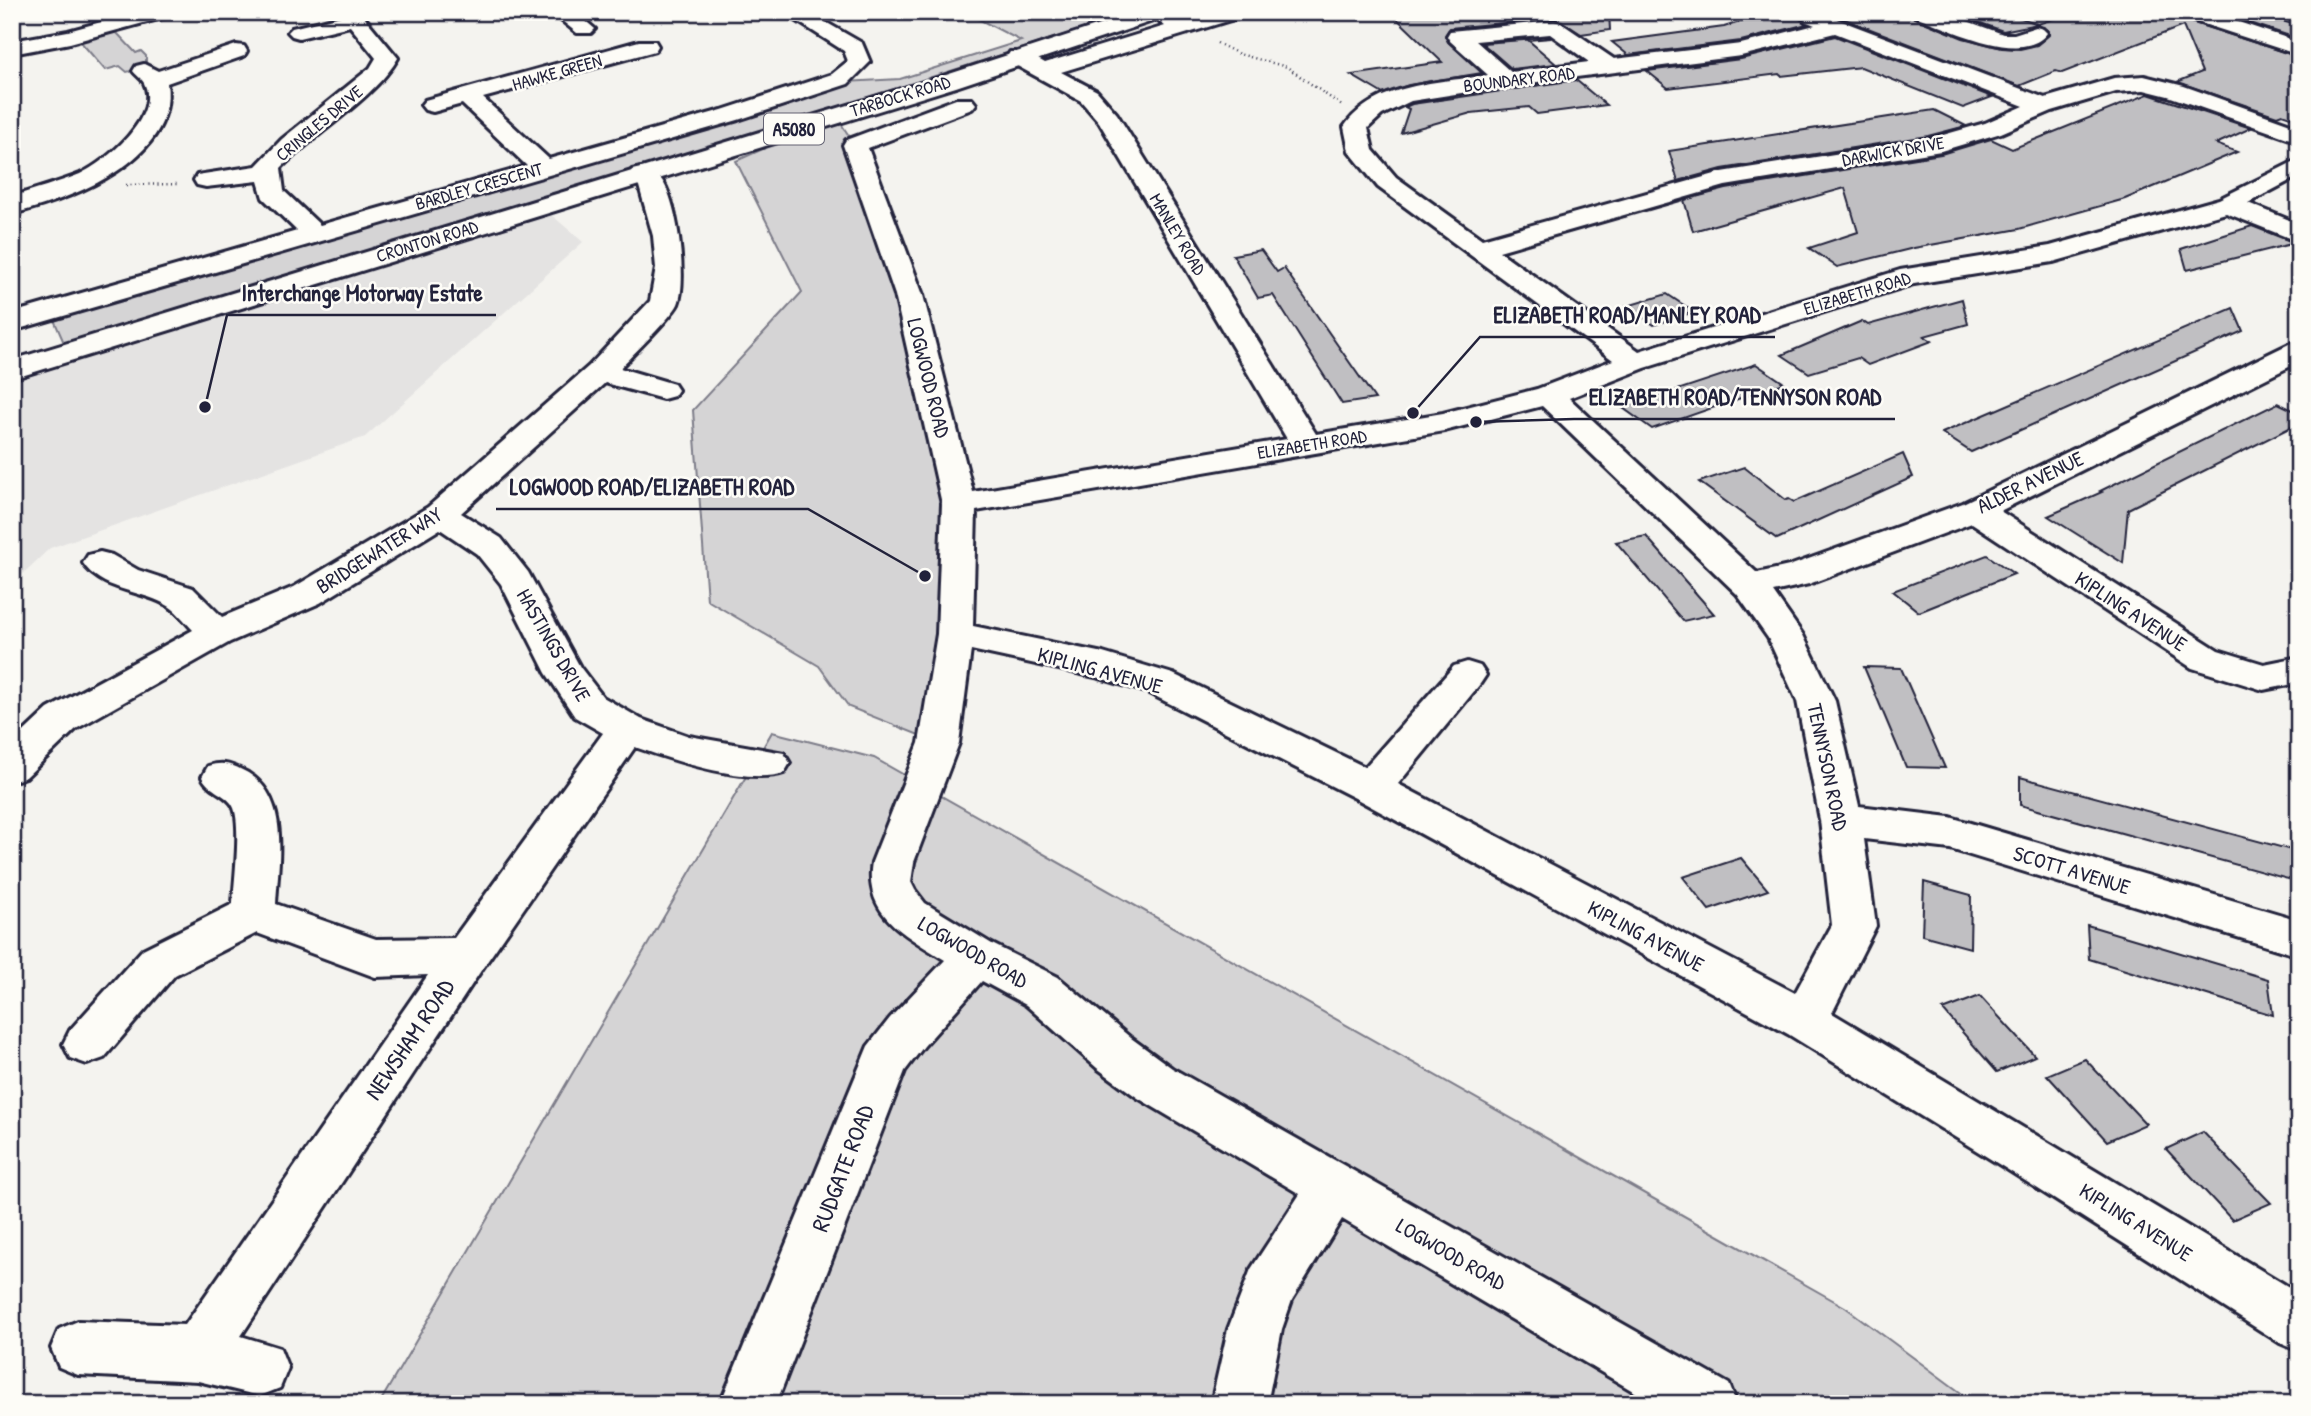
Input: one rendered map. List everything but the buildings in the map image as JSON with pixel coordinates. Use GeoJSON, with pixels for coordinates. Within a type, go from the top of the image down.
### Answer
{"type":"FeatureCollection","features":[{"type":"Feature","properties":{"kind":"street"},"geometry":{"type":"LineString","coordinates":[[12,48],[84,34],[162,12]]}},
{"type":"Feature","properties":{"kind":"street"},"geometry":{"type":"LineString","coordinates":[[561,12],[584,29]]}},
{"type":"Feature","properties":{"kind":"street","name":"BARDLEY CRESCENT"},"geometry":{"type":"LineString","coordinates":[[12,322],[51,313],[543,167],[730,115],[840,79],[859,62],[854,48],[793,12]]}},
{"type":"Feature","properties":{"kind":"street"},"geometry":{"type":"LineString","coordinates":[[1044,70],[1237,12]]}},
{"type":"Feature","properties":{"kind":"street"},"geometry":{"type":"LineString","coordinates":[[1800,12],[2044,106]]}},
{"type":"Feature","properties":{"kind":"street"},"geometry":{"type":"LineString","coordinates":[[1922,12],[2000,40],[2017,41],[2036,33]]}},
{"type":"Feature","properties":{"kind":"street"},"geometry":{"type":"LineString","coordinates":[[2186,12],[2299,49]]}},
{"type":"Feature","properties":{"kind":"street","name":"TARBOCK ROAD"},"geometry":{"type":"LineString","coordinates":[[641,175],[948,82],[1159,13],[1183,27]]}},
{"type":"Feature","properties":{"kind":"street"},"geometry":{"type":"LineString","coordinates":[[299,32],[352,14]]}},
{"type":"Feature","properties":{"kind":"street","name":"CRINGLES DRIVE"},"geometry":{"type":"LineString","coordinates":[[315,234],[272,193],[268,167],[291,144],[379,72],[387,58],[352,14]]}},
{"type":"Feature","properties":{"kind":"street"},"geometry":{"type":"LineString","coordinates":[[1506,79],[1458,36],[1554,26],[1612,68]]}},
{"type":"Feature","properties":{"kind":"street","name":"BOUNDARY ROAD"},"geometry":{"type":"LineString","coordinates":[[1363,120],[1374,110],[1405,95],[1506,79],[1741,50],[1834,27]]}},
{"type":"Feature","properties":{"kind":"street","name":"HAWKE GREEN"},"geometry":{"type":"LineString","coordinates":[[433,105],[647,47]]}},
{"type":"Feature","properties":{"kind":"street"},"geometry":{"type":"LineString","coordinates":[[12,206],[91,178],[129,150],[151,124],[158,102],[150,75],[186,70],[236,51]]}},
{"type":"Feature","properties":{"kind":"street","name":"MANLEY ROAD"},"geometry":{"type":"LineString","coordinates":[[1018,57],[1089,96],[1109,119],[1306,444]]}},
{"type":"Feature","properties":{"kind":"street","name":"DARWICK DRIVE"},"geometry":{"type":"LineString","coordinates":[[1479,248],[1721,179],[1931,146],[1993,128],[2044,106],[2114,85],[2144,83],[2176,91],[2299,135]]}},
{"type":"Feature","properties":{"kind":"street"},"geometry":{"type":"LineString","coordinates":[[468,97],[543,167]]}},
{"type":"Feature","properties":{"kind":"street","name":"LOGWOOD ROAD"},"geometry":{"type":"LineString","coordinates":[[964,104],[855,145],[909,295],[959,504],[955,634],[939,743],[893,862],[890,882],[896,900],[910,915],[976,957],[1042,991],[1114,1053],[1155,1083],[1709,1404]]}},
{"type":"Feature","properties":{"kind":"street"},"geometry":{"type":"LineString","coordinates":[[730,115],[765,138]]}},
{"type":"Feature","properties":{"kind":"street"},"geometry":{"type":"LineString","coordinates":[[1363,120],[1356,127],[1362,151],[1387,183],[1634,362]]}},
{"type":"Feature","properties":{"kind":"street","name":"ELIZABETH ROAD"},"geometry":{"type":"LineString","coordinates":[[959,504],[1444,422],[1548,395],[1634,362],[1910,276],[2053,254],[2228,204],[2299,166]]}},
{"type":"Feature","properties":{"kind":"street"},"geometry":{"type":"LineString","coordinates":[[206,180],[269,173]]}},
{"type":"Feature","properties":{"kind":"street","name":"CRONTON ROAD"},"geometry":{"type":"LineString","coordinates":[[12,370],[641,175]]}},
{"type":"Feature","properties":{"kind":"street","name":"BRIDGEWATER WAY"},"geometry":{"type":"LineString","coordinates":[[12,767],[62,719],[217,634],[307,595],[440,514],[600,372],[664,303],[670,268],[666,236],[651,183],[641,175]]}},
{"type":"Feature","properties":{"kind":"street"},"geometry":{"type":"LineString","coordinates":[[91,178],[119,183]]}},
{"type":"Feature","properties":{"kind":"street"},"geometry":{"type":"LineString","coordinates":[[2228,204],[2299,234]]}},
{"type":"Feature","properties":{"kind":"street"},"geometry":{"type":"LineString","coordinates":[[51,313],[68,352]]}},
{"type":"Feature","properties":{"kind":"street","name":"ALDER AVENUE"},"geometry":{"type":"LineString","coordinates":[[1750,586],[1797,576],[1975,510],[2299,351]]}},
{"type":"Feature","properties":{"kind":"street"},"geometry":{"type":"LineString","coordinates":[[600,372],[663,390]]}},
{"type":"Feature","properties":{"kind":"street","name":"TENNYSON ROAD"},"geometry":{"type":"LineString","coordinates":[[1548,395],[1750,586],[1784,635],[1816,701],[1841,820],[1854,926],[1804,1020]]}},
{"type":"Feature","properties":{"kind":"street","name":"KIPLING AVENUE"},"geometry":{"type":"LineString","coordinates":[[1975,510],[2205,659],[2263,677],[2299,670]]}},
{"type":"Feature","properties":{"kind":"street","name":"HASTINGS DRIVE"},"geometry":{"type":"LineString","coordinates":[[440,514],[489,546],[516,580],[565,673],[589,707],[627,729],[685,750],[770,763]]}},
{"type":"Feature","properties":{"kind":"street"},"geometry":{"type":"LineString","coordinates":[[100,563],[126,578],[180,596],[217,634]]}},
{"type":"Feature","properties":{"kind":"street","name":"KIPLING AVENUE"},"geometry":{"type":"LineString","coordinates":[[955,634],[1103,666],[1160,683],[1371,788],[1804,1020],[2023,1152],[2299,1324]]}},
{"type":"Feature","properties":{"kind":"street"},"geometry":{"type":"LineString","coordinates":[[1371,788],[1467,675]]}},
{"type":"Feature","properties":{"kind":"street","name":"NEWSHAM ROAD"},"geometry":{"type":"LineString","coordinates":[[198,1353],[466,956],[627,729]]}},
{"type":"Feature","properties":{"kind":"street"},"geometry":{"type":"LineString","coordinates":[[222,777],[250,797],[254,804],[254,914]]}},
{"type":"Feature","properties":{"kind":"street","name":"SCOTT AVENUE"},"geometry":{"type":"LineString","coordinates":[[1841,820],[1950,833],[2299,938]]}},
{"type":"Feature","properties":{"kind":"street"},"geometry":{"type":"LineString","coordinates":[[86,1044],[159,961],[254,914],[375,958],[466,956]]}},
{"type":"Feature","properties":{"kind":"street","name":"RUDGATE ROAD"},"geometry":{"type":"LineString","coordinates":[[748,1404],[885,1061],[907,1032],[976,957]]}},
{"type":"Feature","properties":{"kind":"street"},"geometry":{"type":"LineString","coordinates":[[1239,1404],[1255,1329],[1270,1287],[1334,1186]]}},
{"type":"Feature","properties":{"kind":"street"},"geometry":{"type":"LineString","coordinates":[[78,1348],[198,1353],[260,1368]]}},
{"type":"Feature","properties":{"kind":"path"},"geometry":{"type":"LineString","coordinates":[[1183,27],[1239,54],[1287,67],[1363,120]]}},
{"type":"Feature","properties":{"kind":"path"},"geometry":{"type":"LineString","coordinates":[[119,183],[131,186],[170,186],[206,180]]}},
{"type":"Feature","properties":{"kind":"shaded area"},"geometry":{"type":"Polygon","coordinates":[[[965,12],[1136,12],[68,352],[51,313],[845,82],[900,79],[1021,41],[965,12]]]}},
{"type":"Feature","properties":{"kind":"shaded area"},"geometry":{"type":"Polygon","coordinates":[[[116,32],[136,53],[141,51],[146,56],[146,67],[127,72],[120,66],[105,70],[80,41],[116,32]]]}},
{"type":"Feature","properties":{"kind":"shaded area"},"geometry":{"type":"Polygon","coordinates":[[[836,116],[855,145],[959,504],[939,743],[849,707],[819,666],[707,600],[693,410],[802,292],[736,161],[836,116]]]}},
{"type":"Feature","properties":{"kind":"shaded area"},"geometry":{"type":"Polygon","coordinates":[[[547,211],[583,242],[365,437],[50,548],[12,584],[12,377],[547,211]]]}},
{"type":"Feature","properties":{"kind":"shaded area"},"geometry":{"type":"Polygon","coordinates":[[[772,732],[874,758],[1845,1307],[1976,1404],[379,1404],[772,732]]]}},
{"type":"Feature","properties":{"kind":"place","name":"Interchange Motorway Estate"},"geometry":{"type":"Point","coordinates":[205,407]}},
{"type":"Feature","properties":{"kind":"place","name":"ELIZABETH ROAD/MANLEY ROAD"},"geometry":{"type":"Point","coordinates":[1413,413]}},
{"type":"Feature","properties":{"kind":"place","name":"ELIZABETH ROAD/TENNYSON ROAD"},"geometry":{"type":"Point","coordinates":[1476,422]}},
{"type":"Feature","properties":{"kind":"place","name":"LOGWOOD ROAD/ELIZABETH ROAD"},"geometry":{"type":"Point","coordinates":[925,576]}}]}
